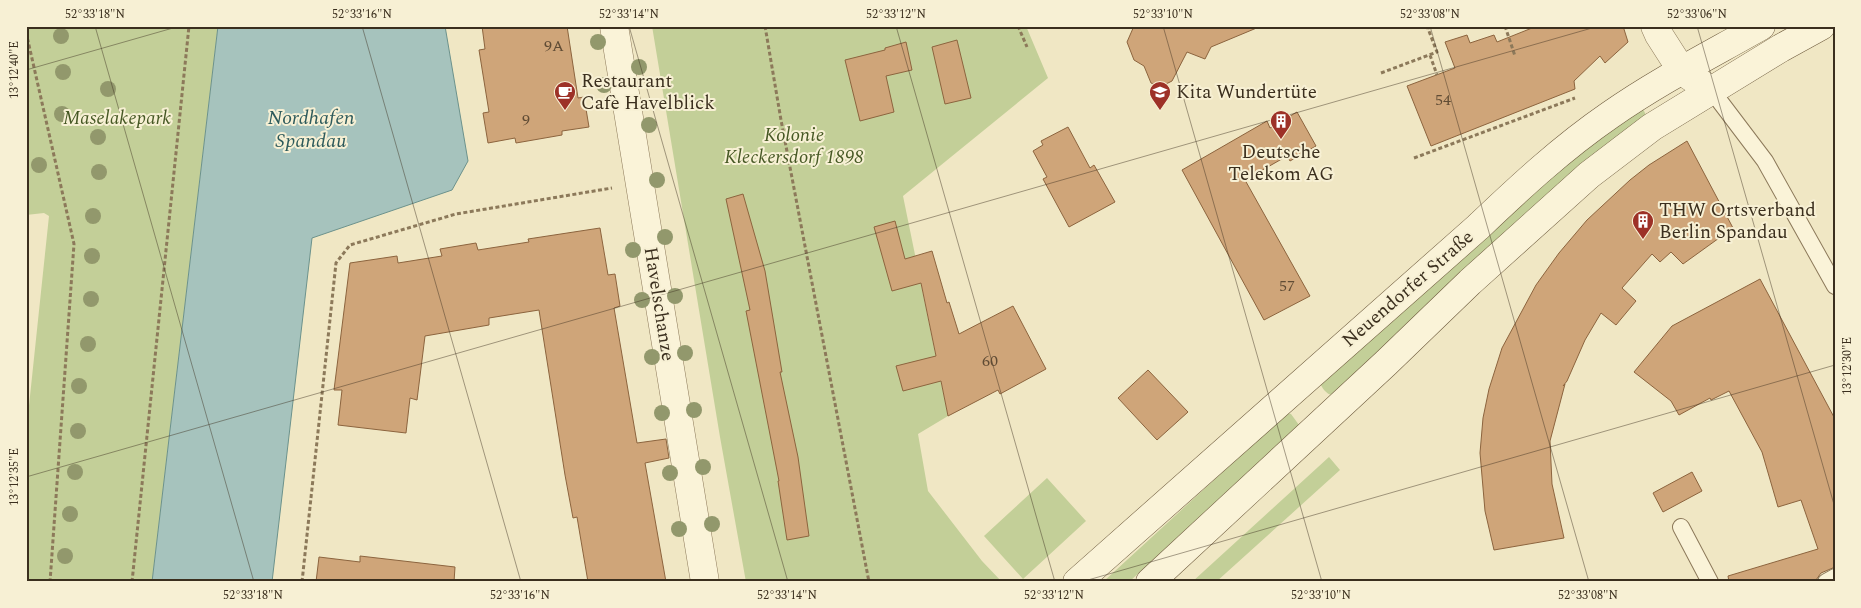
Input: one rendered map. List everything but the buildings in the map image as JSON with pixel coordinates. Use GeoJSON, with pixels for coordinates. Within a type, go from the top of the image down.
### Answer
{"type":"FeatureCollection","features":[{"type":"Feature","properties":{"kind":"main road","name":"Havelschanze"},"geometry":{"type":"LineString","coordinates":[[614,26],[705,582]]}},
{"type":"Feature","properties":{"kind":"main road"},"geometry":{"type":"LineString","coordinates":[[1655,26],[1682,71],[1712,91]]}},
{"type":"Feature","properties":{"kind":"main road","name":"Neuendorfer Straße"},"geometry":{"type":"LineString","coordinates":[[1077,582],[1478,227],[1538,171],[1610,115],[1761,26]]}},
{"type":"Feature","properties":{"kind":"main road","name":"Neuendorfer Straße"},"geometry":{"type":"LineString","coordinates":[[1150,582],[1386,363],[1470,282],[1589,175],[1652,127],[1780,48],[1821,26]]}},
{"type":"Feature","properties":{"kind":"lane"},"geometry":{"type":"LineString","coordinates":[[1712,91],[1765,161],[1835,286]]}},
{"type":"Feature","properties":{"kind":"lane"},"geometry":{"type":"LineString","coordinates":[[1681,527],[1710,582]]}},
{"type":"Feature","properties":{"kind":"lane"},"geometry":{"type":"LineString","coordinates":[[1826,582],[1835,577]]}},
{"type":"Feature","properties":{"kind":"path"},"geometry":{"type":"LineString","coordinates":[[132,582],[189,26]]}},
{"type":"Feature","properties":{"kind":"path"},"geometry":{"type":"LineString","coordinates":[[765,26],[869,582]]}},
{"type":"Feature","properties":{"kind":"path"},"geometry":{"type":"LineString","coordinates":[[1018,26],[1027,47]]}},
{"type":"Feature","properties":{"kind":"path"},"geometry":{"type":"LineString","coordinates":[[1381,73],[1437,52],[1427,27],[1434,26]]}},
{"type":"Feature","properties":{"kind":"path"},"geometry":{"type":"LineString","coordinates":[[1505,26],[1514,56]]}},
{"type":"Feature","properties":{"kind":"path"},"geometry":{"type":"LineString","coordinates":[[26,32],[74,244],[50,582]]}},
{"type":"Feature","properties":{"kind":"path"},"geometry":{"type":"LineString","coordinates":[[1430,55],[1437,75]]}},
{"type":"Feature","properties":{"kind":"path"},"geometry":{"type":"LineString","coordinates":[[1414,158],[1575,98]]}},
{"type":"Feature","properties":{"kind":"path"},"geometry":{"type":"LineString","coordinates":[[302,582],[336,263],[350,245],[456,214],[615,188]]}},
{"type":"Feature","properties":{"kind":"green space","name":"Maselakepark"},"geometry":{"type":"Polygon","coordinates":[[[26,26],[218,26],[152,582],[26,582],[26,434],[49,216],[44,213],[26,215],[26,26]]]}},
{"type":"Feature","properties":{"kind":"green space","name":"Kolonie Kleckersdorf 1898"},"geometry":{"type":"Polygon","coordinates":[[[652,26],[1026,26],[1048,78],[903,196],[948,416],[918,434],[928,491],[982,561],[1002,582],[746,582],[652,26]]]}},
{"type":"Feature","properties":{"kind":"green space"},"geometry":{"type":"Polygon","coordinates":[[[1641,105],[1648,119],[1332,395],[1324,390],[1320,383],[1536,189],[1641,105]]]}},
{"type":"Feature","properties":{"kind":"green space"},"geometry":{"type":"Polygon","coordinates":[[[1287,413],[1291,414],[1299,425],[1129,582],[1103,582],[1287,413]]]}},
{"type":"Feature","properties":{"kind":"green space"},"geometry":{"type":"Polygon","coordinates":[[[1329,457],[1340,470],[1216,582],[1192,582],[1329,457]]]}},
{"type":"Feature","properties":{"kind":"green space"},"geometry":{"type":"Polygon","coordinates":[[[1047,478],[1086,521],[1023,579],[984,536],[1047,478]]]}},
{"type":"Feature","properties":{"kind":"water","name":"Nordhafen Spandau"},"geometry":{"type":"Polygon","coordinates":[[[218,26],[445,26],[468,161],[452,190],[312,238],[272,582],[152,582],[218,26]]]}},
{"type":"Feature","properties":{"kind":"place","name":"Restaurant Cafè Havelblick"},"geometry":{"type":"Point","coordinates":[565,111]}},
{"type":"Feature","properties":{"kind":"place","name":"Kita Wundertüte"},"geometry":{"type":"Point","coordinates":[1160,111]}},
{"type":"Feature","properties":{"kind":"place","name":"Deutsche Telekom AG"},"geometry":{"type":"Point","coordinates":[1281,140]}},
{"type":"Feature","properties":{"kind":"place","name":"THW Ortsverband Berlin Spandau"},"geometry":{"type":"Point","coordinates":[1643,240]}}]}
